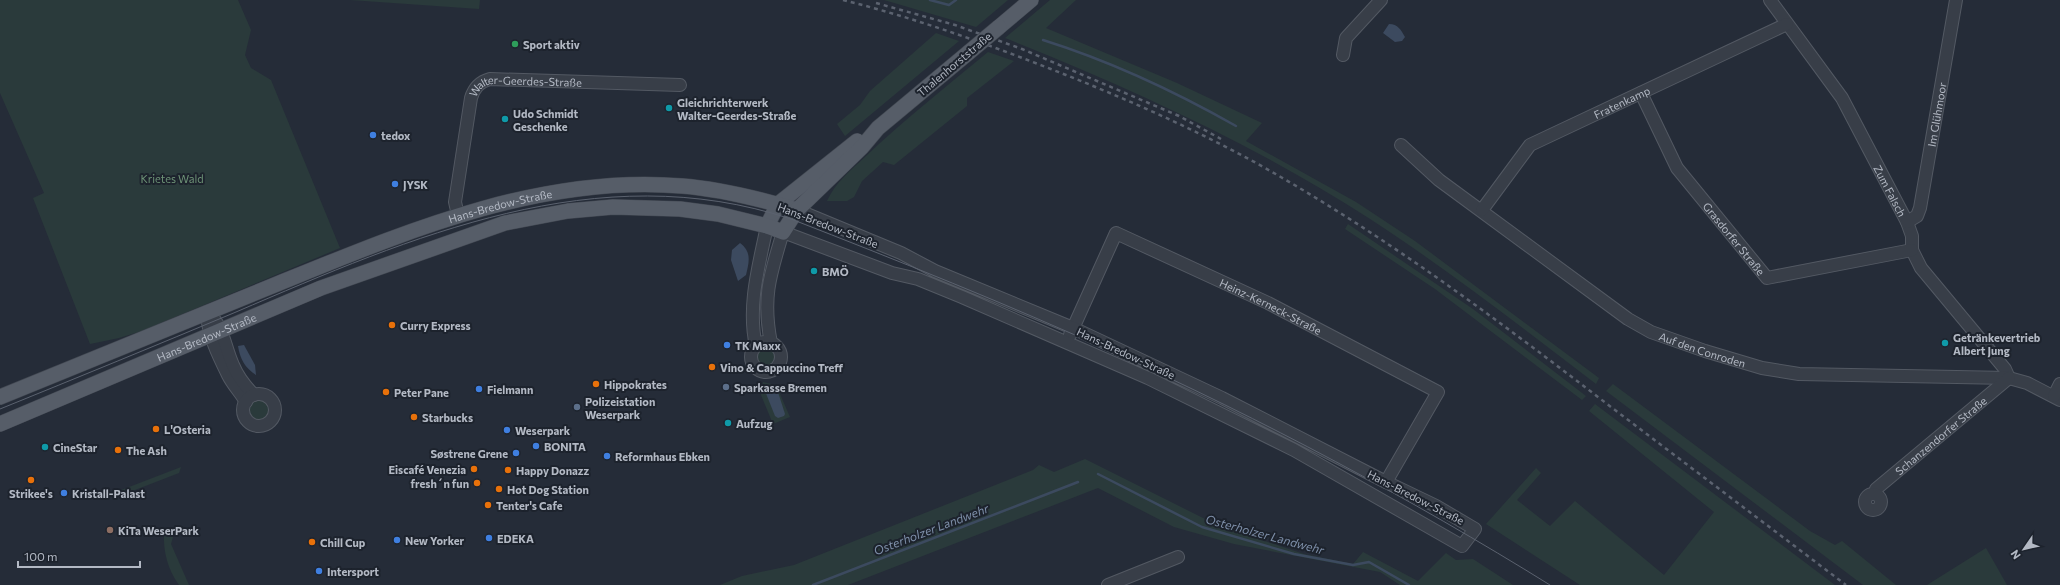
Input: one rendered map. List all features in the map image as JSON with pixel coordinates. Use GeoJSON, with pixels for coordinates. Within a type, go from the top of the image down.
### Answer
{"type":"FeatureCollection","features":[{"type":"Feature","properties":{"kind":"main road","name":"Thalenhorststraße"},"geometry":{"type":"LineString","coordinates":[[778,204],[857,140],[878,128],[1031,0]]}},
{"type":"Feature","properties":{"kind":"main road","name":"Thalenhorststraße"},"geometry":{"type":"LineString","coordinates":[[783,232],[797,210],[862,147],[878,128]]}},
{"type":"Feature","properties":{"kind":"main road","name":"Hans-Bredow-Straße"},"geometry":{"type":"LineString","coordinates":[[0,397],[370,246],[458,215],[498,204],[553,193],[621,186],[683,186],[724,192],[778,204],[797,210]]}},
{"type":"Feature","properties":{"kind":"main road"},"geometry":{"type":"LineString","coordinates":[[767,226],[778,204]]}},
{"type":"Feature","properties":{"kind":"main road","name":"Hans-Bredow-Straße"},"geometry":{"type":"LineString","coordinates":[[0,424],[321,288],[486,230],[536,216],[613,207],[680,209],[718,214],[767,226],[783,232]]}},
{"type":"Feature","properties":{"kind":"street"},"geometry":{"type":"LineString","coordinates":[[1343,55],[1346,38],[1381,0]]}},
{"type":"Feature","properties":{"kind":"street","name":"Zum Falsch"},"geometry":{"type":"LineString","coordinates":[[1770,0],[1842,98],[1907,222],[1912,236],[1912,250],[1921,268],[2005,369],[2009,378]]}},
{"type":"Feature","properties":{"kind":"street","name":"Im Glühmoor"},"geometry":{"type":"LineString","coordinates":[[1907,222],[1917,216],[1920,208],[1956,0]]}},
{"type":"Feature","properties":{"kind":"street","name":"Fratenkamp"},"geometry":{"type":"LineString","coordinates":[[1482,210],[1530,145],[1787,24]]}},
{"type":"Feature","properties":{"kind":"street","name":"Walter-Geerdes-Straße"},"geometry":{"type":"LineString","coordinates":[[458,215],[455,202],[471,98],[475,89],[482,82],[490,80],[680,86]]}},
{"type":"Feature","properties":{"kind":"street","name":"Grasdorfer Straße"},"geometry":{"type":"LineString","coordinates":[[1641,93],[1677,168],[1767,278],[1912,250]]}},
{"type":"Feature","properties":{"kind":"street","name":"Auf den Conroden"},"geometry":{"type":"LineString","coordinates":[[1401,146],[1439,180],[1482,210],[1628,319],[1651,332],[1705,351],[1762,368],[1799,374],[2009,378],[2027,383],[2057,398]]}},
{"type":"Feature","properties":{"kind":"street","name":"Hans-Bredow-Straße"},"geometry":{"type":"LineString","coordinates":[[783,232],[892,273],[918,280],[1067,342],[1148,378],[1294,450],[1462,546],[1475,529],[1436,506],[1222,398],[1073,328],[935,271],[901,253],[797,210]]}},
{"type":"Feature","properties":{"kind":"street"},"geometry":{"type":"LineString","coordinates":[[756,346],[763,343],[771,343],[779,349],[782,356],[777,368],[770,372],[761,372],[754,366],[751,356],[756,346],[753,314],[755,291],[767,226]]}},
{"type":"Feature","properties":{"kind":"street"},"geometry":{"type":"LineString","coordinates":[[771,343],[766,310],[767,291],[783,232]]}},
{"type":"Feature","properties":{"kind":"street","name":"Heinz-Kerneck-Straße"},"geometry":{"type":"LineString","coordinates":[[1067,342],[1116,233],[1268,303],[1438,392],[1386,482]]}},
{"type":"Feature","properties":{"kind":"street"},"geometry":{"type":"LineString","coordinates":[[207,312],[207,324],[216,333],[228,376],[250,398]]}},
{"type":"Feature","properties":{"kind":"street","name":"Schanzendorfer Straße"},"geometry":{"type":"LineString","coordinates":[[1874,494],[1876,489],[2009,378]]}},
{"type":"Feature","properties":{"kind":"street"},"geometry":{"type":"LineString","coordinates":[[2057,398],[2060,384]]}},
{"type":"Feature","properties":{"kind":"street"},"geometry":{"type":"LineString","coordinates":[[1108,585],[1178,557]]}},
{"type":"Feature","properties":{"kind":"green space","name":"Krietes Wald"},"geometry":{"type":"Polygon","coordinates":[[[0,0],[238,0],[251,30],[245,55],[251,68],[271,80],[340,248],[142,331],[119,338],[90,344],[33,198],[44,193],[0,93],[0,0]]]}},
{"type":"Feature","properties":{"kind":"green space"},"geometry":{"type":"Polygon","coordinates":[[[350,0],[480,0],[479,9],[350,0]]]}},
{"type":"Feature","properties":{"kind":"green space"},"geometry":{"type":"Polygon","coordinates":[[[884,0],[1008,0],[976,27],[884,0]]]}},
{"type":"Feature","properties":{"kind":"green space"},"geometry":{"type":"Polygon","coordinates":[[[1050,0],[1076,0],[1046,28],[1177,83],[1262,123],[1246,141],[1356,202],[1415,241],[1599,378],[1596,384],[1483,298],[1426,257],[1324,190],[1236,141],[1145,97],[1005,38],[1050,0]]]}},
{"type":"Feature","properties":{"kind":"green space"},"geometry":{"type":"Polygon","coordinates":[[[936,33],[959,41],[845,136],[837,124],[860,105],[870,91],[936,33]]]}},
{"type":"Feature","properties":{"kind":"green space"},"geometry":{"type":"Polygon","coordinates":[[[988,52],[1014,61],[967,98],[967,106],[894,165],[883,162],[862,181],[854,197],[847,201],[827,201],[834,188],[854,167],[910,116],[988,52]]]}},
{"type":"Feature","properties":{"kind":"green space"},"geometry":{"type":"Polygon","coordinates":[[[1348,224],[1473,309],[1586,396],[1582,400],[1435,289],[1345,229],[1348,224]]]}},
{"type":"Feature","properties":{"kind":"green space"},"geometry":{"type":"Polygon","coordinates":[[[766,346],[774,349],[777,357],[774,365],[766,368],[758,365],[755,357],[758,349],[766,346]]]}},
{"type":"Feature","properties":{"kind":"green space"},"geometry":{"type":"Polygon","coordinates":[[[763,382],[776,385],[790,417],[773,424],[761,395],[763,382]]]}},
{"type":"Feature","properties":{"kind":"green space"},"geometry":{"type":"Polygon","coordinates":[[[1613,384],[1810,531],[1835,545],[1842,541],[1896,585],[1863,585],[1606,391],[1613,384]]]}},
{"type":"Feature","properties":{"kind":"green space"},"geometry":{"type":"Polygon","coordinates":[[[259,400],[267,403],[270,411],[267,419],[259,422],[251,419],[248,411],[251,403],[259,400]]]}},
{"type":"Feature","properties":{"kind":"green space"},"geometry":{"type":"Polygon","coordinates":[[[1595,404],[1835,585],[1580,585],[1486,524],[1536,468],[1541,473],[1517,500],[1550,526],[1575,501],[1664,575],[1714,512],[1589,411],[1595,404]]]}},
{"type":"Feature","properties":{"kind":"green space"},"geometry":{"type":"Polygon","coordinates":[[[1085,459],[1219,526],[1304,554],[1353,564],[1363,552],[1418,581],[1446,553],[1456,560],[1473,559],[1513,585],[1400,585],[1380,572],[1234,544],[1174,527],[1098,488],[848,585],[720,585],[742,576],[794,565],[1033,470],[1039,465],[1054,472],[1085,459]]]}},
{"type":"Feature","properties":{"kind":"green space"},"geometry":{"type":"Polygon","coordinates":[[[181,467],[179,473],[117,497],[116,492],[181,467]]]}},
{"type":"Feature","properties":{"kind":"green space"},"geometry":{"type":"Polygon","coordinates":[[[164,533],[173,537],[171,544],[189,585],[179,585],[169,567],[165,554],[164,533]]]}},
{"type":"Feature","properties":{"kind":"green space"},"geometry":{"type":"Polygon","coordinates":[[[1986,548],[2007,585],[1927,585],[1986,548]]]}},
{"type":"Feature","properties":{"kind":"water"},"geometry":{"type":"Polygon","coordinates":[[[1389,24],[1397,26],[1401,30],[1405,37],[1402,41],[1395,42],[1383,33],[1389,24]]]}},
{"type":"Feature","properties":{"kind":"water"},"geometry":{"type":"Polygon","coordinates":[[[740,243],[744,246],[748,254],[749,262],[746,275],[738,281],[731,260],[732,250],[740,243]]]}},
{"type":"Feature","properties":{"kind":"water"},"geometry":{"type":"Polygon","coordinates":[[[244,345],[255,365],[256,375],[246,366],[240,355],[238,346],[244,345]]]}},
{"type":"Feature","properties":{"kind":"water"},"geometry":{"type":"Polygon","coordinates":[[[766,385],[776,386],[785,414],[784,416],[778,418],[775,416],[765,391],[766,385]]]}},
{"type":"Feature","properties":{"kind":"waterway"},"geometry":{"type":"LineString","coordinates":[[930,0],[949,5],[956,0]]}},
{"type":"Feature","properties":{"kind":"waterway"},"geometry":{"type":"LineString","coordinates":[[1043,40],[1118,67],[1166,89],[1236,126]]}},
{"type":"Feature","properties":{"kind":"waterway","name":"Osterholzer Landwehr"},"geometry":{"type":"LineString","coordinates":[[1098,474],[1202,527],[1294,554],[1353,565],[1369,562],[1409,585]]}},
{"type":"Feature","properties":{"kind":"waterway","name":"Osterholzer Landwehr"},"geometry":{"type":"LineString","coordinates":[[813,585],[1078,482]]}},
{"type":"Feature","properties":{"kind":"tram line"},"geometry":{"type":"LineString","coordinates":[[0,409],[369,257],[438,233],[507,213],[577,201],[647,196],[719,202],[791,219],[953,283],[1113,352],[1225,405],[1335,461],[1444,521],[1550,585]]}},
{"type":"Feature","properties":{"kind":"railway"},"geometry":{"type":"LineString","coordinates":[[843,0],[871,7],[956,34],[1090,85],[1163,116],[1258,164],[1350,219],[1483,310],[1846,585]]}},
{"type":"Feature","properties":{"kind":"railway"},"geometry":{"type":"LineString","coordinates":[[876,3],[955,25],[1022,49],[1179,116],[1221,139]]}},
{"type":"Feature","properties":{"kind":"place","name":"Sport aktiv"},"geometry":{"type":"Point","coordinates":[515,44]}},
{"type":"Feature","properties":{"kind":"place","name":"Gleichrichterwerk Walter-Geerdes-Straße"},"geometry":{"type":"Point","coordinates":[669,108]}},
{"type":"Feature","properties":{"kind":"place","name":"Udo Schmidt Geschenke"},"geometry":{"type":"Point","coordinates":[505,119]}},
{"type":"Feature","properties":{"kind":"place","name":"tedox"},"geometry":{"type":"Point","coordinates":[373,135]}},
{"type":"Feature","properties":{"kind":"place","name":"JYSK"},"geometry":{"type":"Point","coordinates":[395,184]}},
{"type":"Feature","properties":{"kind":"place","name":"BMÖ"},"geometry":{"type":"Point","coordinates":[814,271]}},
{"type":"Feature","properties":{"kind":"place","name":"Curry Express"},"geometry":{"type":"Point","coordinates":[392,325]}},
{"type":"Feature","properties":{"kind":"place","name":"Getränkevertrieb Albert Jung"},"geometry":{"type":"Point","coordinates":[1945,343]}},
{"type":"Feature","properties":{"kind":"place","name":"TK Maxx"},"geometry":{"type":"Point","coordinates":[727,345]}},
{"type":"Feature","properties":{"kind":"place","name":"Vino & Cappuccino Treff"},"geometry":{"type":"Point","coordinates":[712,367]}},
{"type":"Feature","properties":{"kind":"place","name":"Hippokrates"},"geometry":{"type":"Point","coordinates":[596,384]}},
{"type":"Feature","properties":{"kind":"place","name":"Sparkasse Bremen"},"geometry":{"type":"Point","coordinates":[726,387]}},
{"type":"Feature","properties":{"kind":"place","name":"Fielmann"},"geometry":{"type":"Point","coordinates":[479,389]}},
{"type":"Feature","properties":{"kind":"place","name":"Peter Pane"},"geometry":{"type":"Point","coordinates":[386,392]}},
{"type":"Feature","properties":{"kind":"place","name":"Polizeistation Weserpark"},"geometry":{"type":"Point","coordinates":[577,407]}},
{"type":"Feature","properties":{"kind":"place","name":"Starbucks"},"geometry":{"type":"Point","coordinates":[414,417]}},
{"type":"Feature","properties":{"kind":"place","name":"Aufzug"},"geometry":{"type":"Point","coordinates":[728,423]}},
{"type":"Feature","properties":{"kind":"place","name":"L'Osteria"},"geometry":{"type":"Point","coordinates":[156,429]}},
{"type":"Feature","properties":{"kind":"place","name":"Weserpark"},"geometry":{"type":"Point","coordinates":[507,430]}},
{"type":"Feature","properties":{"kind":"place","name":"BONITA"},"geometry":{"type":"Point","coordinates":[536,446]}},
{"type":"Feature","properties":{"kind":"place","name":"CineStar"},"geometry":{"type":"Point","coordinates":[45,447]}},
{"type":"Feature","properties":{"kind":"place","name":"The Ash"},"geometry":{"type":"Point","coordinates":[118,450]}},
{"type":"Feature","properties":{"kind":"place","name":"Søstrene Grene"},"geometry":{"type":"Point","coordinates":[516,453]}},
{"type":"Feature","properties":{"kind":"place","name":"Reformhaus Ebken"},"geometry":{"type":"Point","coordinates":[607,456]}},
{"type":"Feature","properties":{"kind":"place","name":"Eiscafé Venezia"},"geometry":{"type":"Point","coordinates":[474,469]}},
{"type":"Feature","properties":{"kind":"place","name":"Happy Donazz"},"geometry":{"type":"Point","coordinates":[508,470]}},
{"type":"Feature","properties":{"kind":"place","name":"Strikee's"},"geometry":{"type":"Point","coordinates":[31,480]}},
{"type":"Feature","properties":{"kind":"place","name":"fresh´n fun"},"geometry":{"type":"Point","coordinates":[477,483]}},
{"type":"Feature","properties":{"kind":"place","name":"Hot Dog Station"},"geometry":{"type":"Point","coordinates":[499,489]}},
{"type":"Feature","properties":{"kind":"place","name":"Kristall-Palast"},"geometry":{"type":"Point","coordinates":[64,493]}},
{"type":"Feature","properties":{"kind":"place","name":"Tenter's Cafe"},"geometry":{"type":"Point","coordinates":[488,505]}},
{"type":"Feature","properties":{"kind":"place","name":"KiTa WeserPark"},"geometry":{"type":"Point","coordinates":[110,530]}},
{"type":"Feature","properties":{"kind":"place","name":"EDEKA"},"geometry":{"type":"Point","coordinates":[489,538]}},
{"type":"Feature","properties":{"kind":"place","name":"New Yorker"},"geometry":{"type":"Point","coordinates":[397,540]}},
{"type":"Feature","properties":{"kind":"place","name":"Chill Cup"},"geometry":{"type":"Point","coordinates":[312,542]}},
{"type":"Feature","properties":{"kind":"place","name":"Intersport"},"geometry":{"type":"Point","coordinates":[319,571]}}]}
